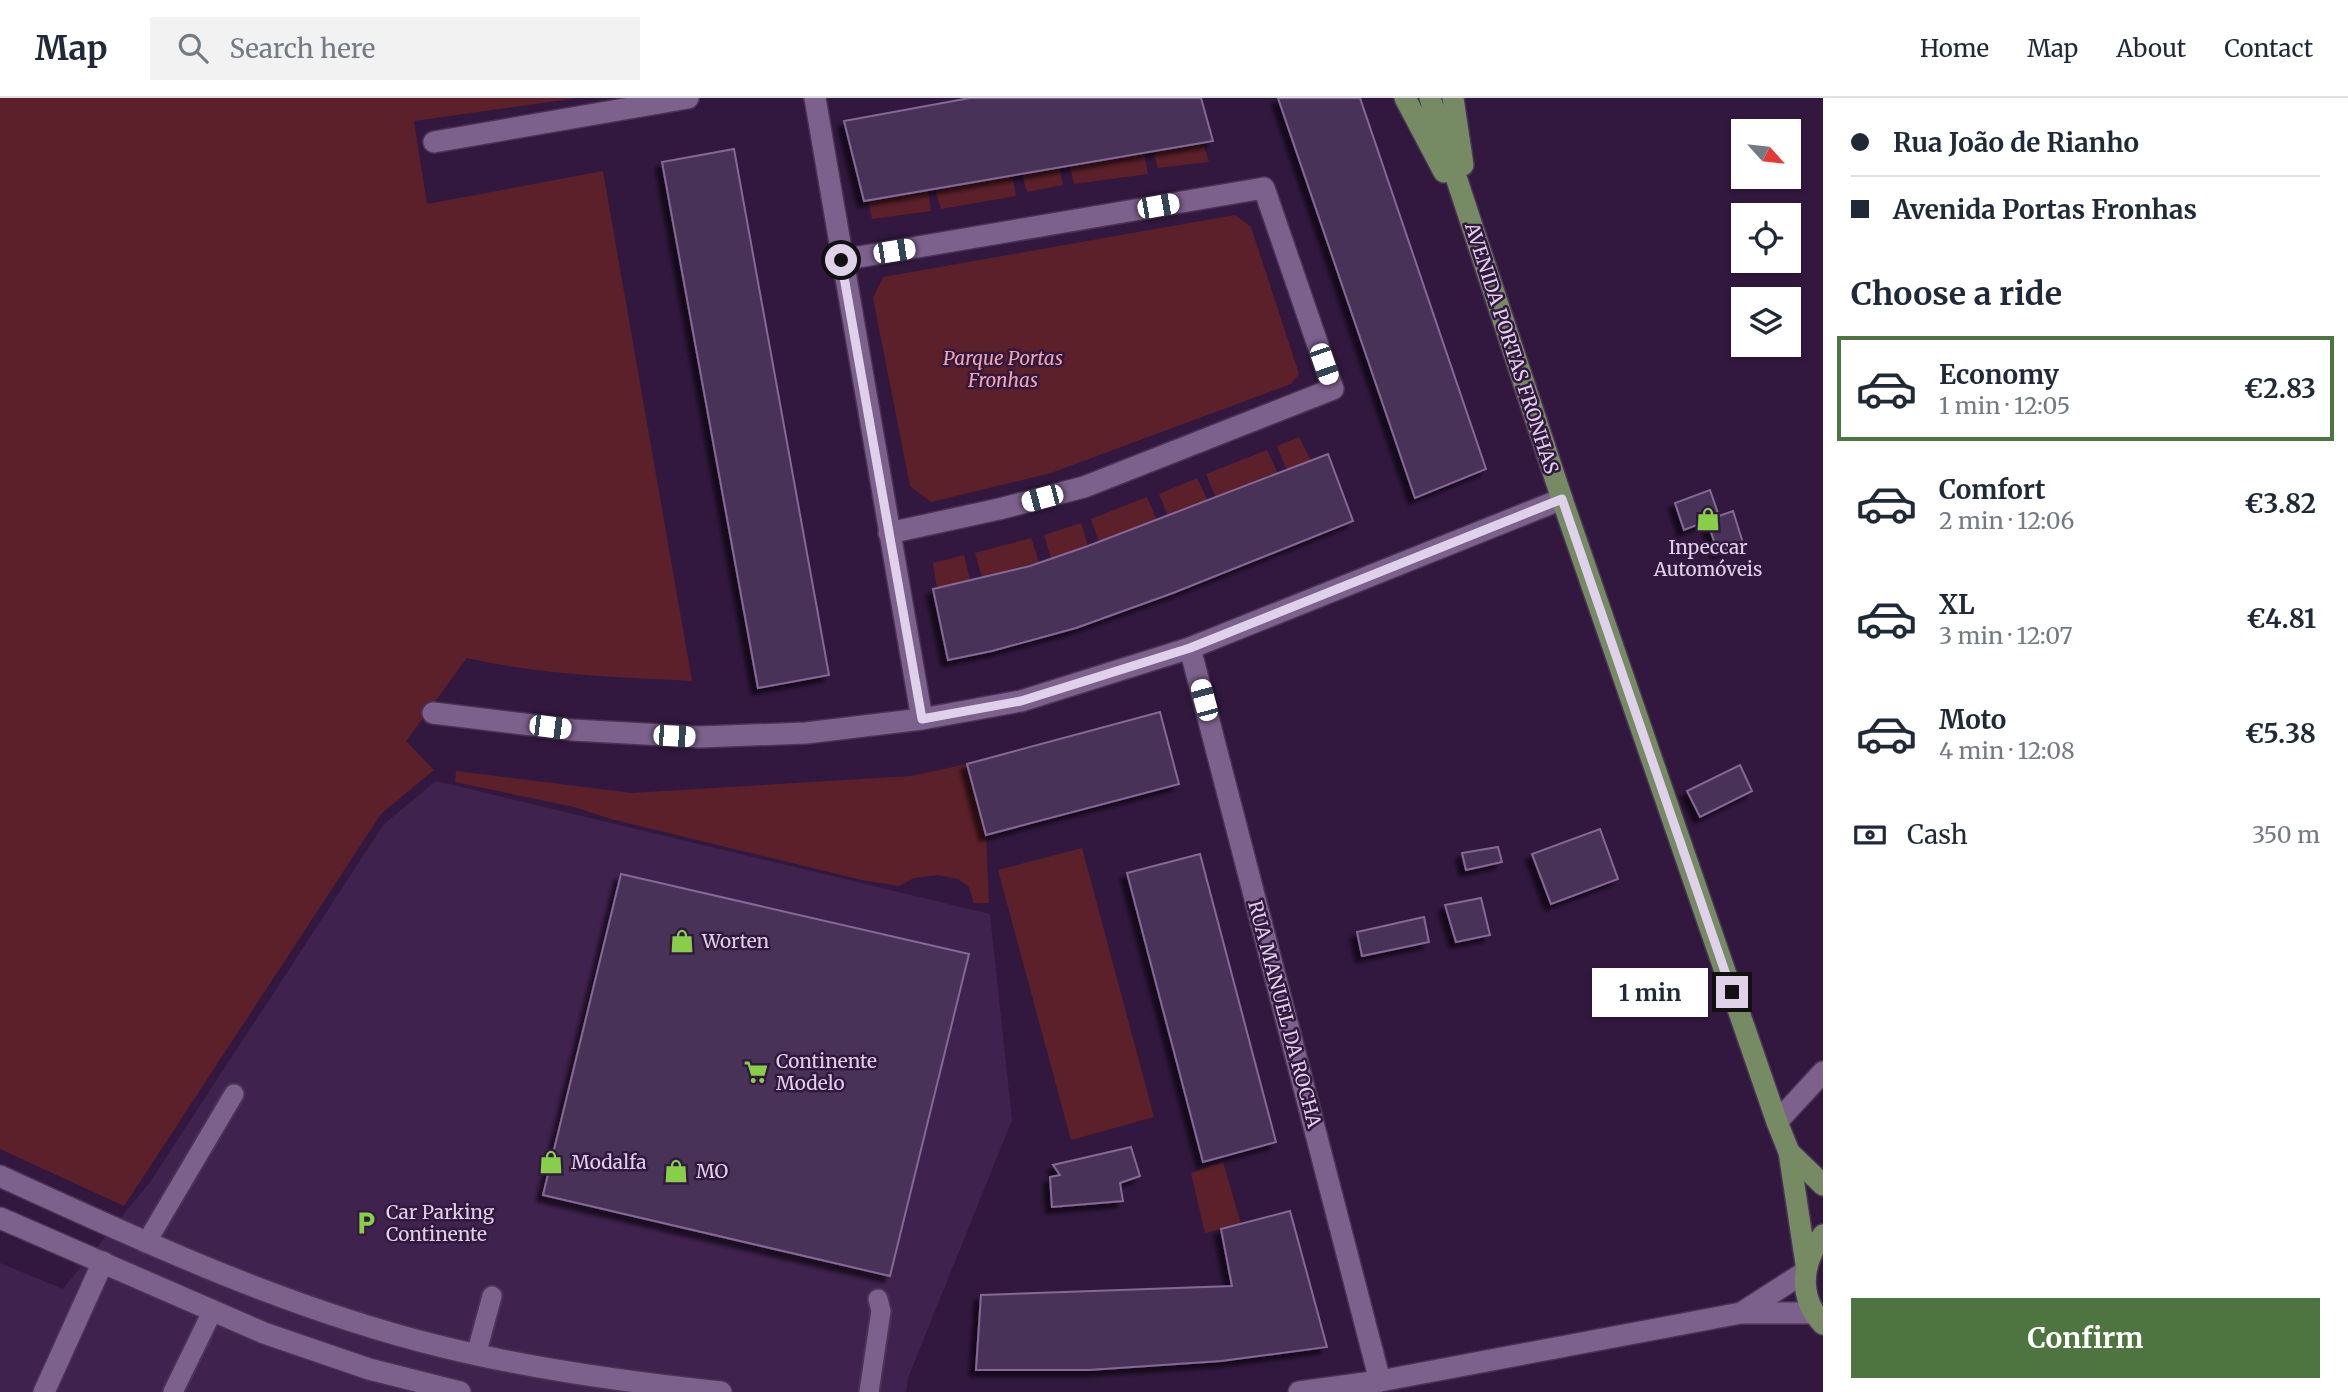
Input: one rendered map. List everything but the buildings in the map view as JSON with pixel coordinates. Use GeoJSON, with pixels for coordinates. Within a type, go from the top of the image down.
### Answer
{"type":"FeatureCollection","features":[{"type":"Feature","properties":{"kind":"main road"},"geometry":{"type":"LineString","coordinates":[[1405,98],[1472,226]]}},
{"type":"Feature","properties":{"kind":"main road","name":"AVENIDA PORTAS FRONHAS"},"geometry":{"type":"LineString","coordinates":[[1430,98],[1562,499],[1776,1122],[1789,1152],[1806,1268],[1807,1298],[1818,1319]]}},
{"type":"Feature","properties":{"kind":"main road"},"geometry":{"type":"LineString","coordinates":[[1453,98],[1472,226]]}},
{"type":"Feature","properties":{"kind":"main road","name":"AVENIDA PORTAS FRONHAS"},"geometry":{"type":"LineString","coordinates":[[1789,1152],[1823,1185]]}},
{"type":"Feature","properties":{"kind":"main road"},"geometry":{"type":"LineString","coordinates":[[1806,1268],[1813,1248],[1823,1235]]}},
{"type":"Feature","properties":{"kind":"street"},"geometry":{"type":"LineString","coordinates":[[434,142],[688,98]]}},
{"type":"Feature","properties":{"kind":"street"},"geometry":{"type":"LineString","coordinates":[[815,98],[922,719]]}},
{"type":"Feature","properties":{"kind":"street"},"geometry":{"type":"LineString","coordinates":[[841,260],[1264,188],[1333,389],[1084,487],[889,533]]}},
{"type":"Feature","properties":{"kind":"street"},"geometry":{"type":"LineString","coordinates":[[433,713],[573,730],[699,737],[806,733],[922,719],[1021,701],[1190,648],[1562,499]]}},
{"type":"Feature","properties":{"kind":"street","name":"RUA MANUEL DA ROCHA"},"geometry":{"type":"LineString","coordinates":[[1190,648],[1373,1386]]}},
{"type":"Feature","properties":{"kind":"street"},"geometry":{"type":"LineString","coordinates":[[1776,1122],[1823,1072]]}},
{"type":"Feature","properties":{"kind":"street"},"geometry":{"type":"LineString","coordinates":[[0,1176],[146,1243],[341,1318],[476,1355],[586,1374],[721,1392]]}},
{"type":"Feature","properties":{"kind":"street"},"geometry":{"type":"LineString","coordinates":[[0,1218],[264,1333],[369,1369],[460,1392]]}},
{"type":"Feature","properties":{"kind":"street"},"geometry":{"type":"LineString","coordinates":[[44,1392],[103,1262]]}},
{"type":"Feature","properties":{"kind":"street"},"geometry":{"type":"LineString","coordinates":[[1741,1313],[1806,1268]]}},
{"type":"Feature","properties":{"kind":"street"},"geometry":{"type":"LineString","coordinates":[[1298,1392],[1373,1386],[1741,1313],[1818,1319]]}},
{"type":"Feature","properties":{"kind":"lane"},"geometry":{"type":"LineString","coordinates":[[146,1243],[234,1094]]}},
{"type":"Feature","properties":{"kind":"lane"},"geometry":{"type":"LineString","coordinates":[[476,1355],[492,1296]]}},
{"type":"Feature","properties":{"kind":"lane"},"geometry":{"type":"LineString","coordinates":[[869,1392],[881,1311],[878,1299]]}},
{"type":"Feature","properties":{"kind":"lane"},"geometry":{"type":"LineString","coordinates":[[173,1392],[213,1310]]}},
{"type":"Feature","properties":{"kind":"shaded area"},"geometry":{"type":"Polygon","coordinates":[[[436,781],[990,914],[1012,1120],[908,1378],[906,1392],[0,1392],[0,1263],[63,1289],[150,1182],[384,824],[436,781]]]}},
{"type":"Feature","properties":{"kind":"green space"},"geometry":{"type":"Polygon","coordinates":[[[0,98],[578,98],[414,121],[427,204],[603,171],[692,681],[551,672],[467,658],[406,741],[434,770],[381,814],[124,1206],[0,1149],[0,98]]]}},
{"type":"Feature","properties":{"kind":"green space"},"geometry":{"type":"Polygon","coordinates":[[[1203,143],[1209,162],[1158,168],[1153,151],[1203,143]]]}},
{"type":"Feature","properties":{"kind":"green space"},"geometry":{"type":"Polygon","coordinates":[[[1144,153],[1148,174],[1074,184],[1070,166],[1144,153]]]}},
{"type":"Feature","properties":{"kind":"green space"},"geometry":{"type":"Polygon","coordinates":[[[1059,167],[1063,185],[1027,192],[1022,174],[1059,167]]]}},
{"type":"Feature","properties":{"kind":"green space"},"geometry":{"type":"Polygon","coordinates":[[[1012,175],[1016,196],[941,209],[935,189],[1012,175]]]}},
{"type":"Feature","properties":{"kind":"green space"},"geometry":{"type":"Polygon","coordinates":[[[928,190],[931,211],[872,219],[868,200],[928,190]]]}},
{"type":"Feature","properties":{"kind":"green space","name":"Parque Portas Fronhas"},"geometry":{"type":"Polygon","coordinates":[[[1235,215],[1251,227],[1299,374],[1291,384],[1051,473],[931,502],[910,486],[873,298],[883,277],[1235,215]]]}},
{"type":"Feature","properties":{"kind":"green space"},"geometry":{"type":"Polygon","coordinates":[[[1299,437],[1311,461],[1287,471],[1277,446],[1299,437]]]}},
{"type":"Feature","properties":{"kind":"green space"},"geometry":{"type":"Polygon","coordinates":[[[1267,450],[1278,474],[1216,498],[1206,474],[1267,450]]]}},
{"type":"Feature","properties":{"kind":"green space"},"geometry":{"type":"Polygon","coordinates":[[[1197,478],[1208,501],[1168,516],[1159,494],[1197,478]]]}},
{"type":"Feature","properties":{"kind":"green space"},"geometry":{"type":"Polygon","coordinates":[[[1147,497],[1157,521],[1099,542],[1091,519],[1147,497]]]}},
{"type":"Feature","properties":{"kind":"green space"},"geometry":{"type":"Polygon","coordinates":[[[1081,523],[1088,546],[1051,558],[1044,535],[1081,523]]]}},
{"type":"Feature","properties":{"kind":"green space"},"geometry":{"type":"Polygon","coordinates":[[[1031,538],[1039,562],[982,577],[975,553],[1031,538]]]}},
{"type":"Feature","properties":{"kind":"green space"},"geometry":{"type":"Polygon","coordinates":[[[964,555],[970,580],[937,588],[933,563],[964,555]]]}},
{"type":"Feature","properties":{"kind":"green space"},"geometry":{"type":"Polygon","coordinates":[[[967,764],[986,835],[989,903],[974,903],[969,887],[958,879],[938,875],[914,878],[899,886],[862,880],[611,819],[574,807],[455,782],[456,771],[632,793],[911,776],[967,764]]]}},
{"type":"Feature","properties":{"kind":"green space"},"geometry":{"type":"Polygon","coordinates":[[[1082,848],[1154,1117],[1071,1140],[998,870],[1082,848]]]}},
{"type":"Feature","properties":{"kind":"green space"},"geometry":{"type":"Polygon","coordinates":[[[1223,1162],[1241,1224],[1205,1233],[1191,1173],[1223,1162]]]}},
{"type":"Feature","properties":{"kind":"place","name":"Inpeccar Automóveis"},"geometry":{"type":"Point","coordinates":[1708,519]}},
{"type":"Feature","properties":{"kind":"place","name":"Worten"},"geometry":{"type":"Point","coordinates":[682,941]}},
{"type":"Feature","properties":{"kind":"place","name":"Continente Modelo"},"geometry":{"type":"Point","coordinates":[756,1072]}},
{"type":"Feature","properties":{"kind":"place","name":"Modalfa"},"geometry":{"type":"Point","coordinates":[551,1162]}},
{"type":"Feature","properties":{"kind":"place","name":"MO"},"geometry":{"type":"Point","coordinates":[676,1171]}},
{"type":"Feature","properties":{"kind":"place","name":"Car Parking Continente"},"geometry":{"type":"Point","coordinates":[366,1223]}},
{"type":"Feature","properties":{"kind":"route"},"geometry":{"type":"LineString","coordinates":[[841,260],[922,719],[1021,701],[1190,648],[1562,499],[1732,992]]}}]}
